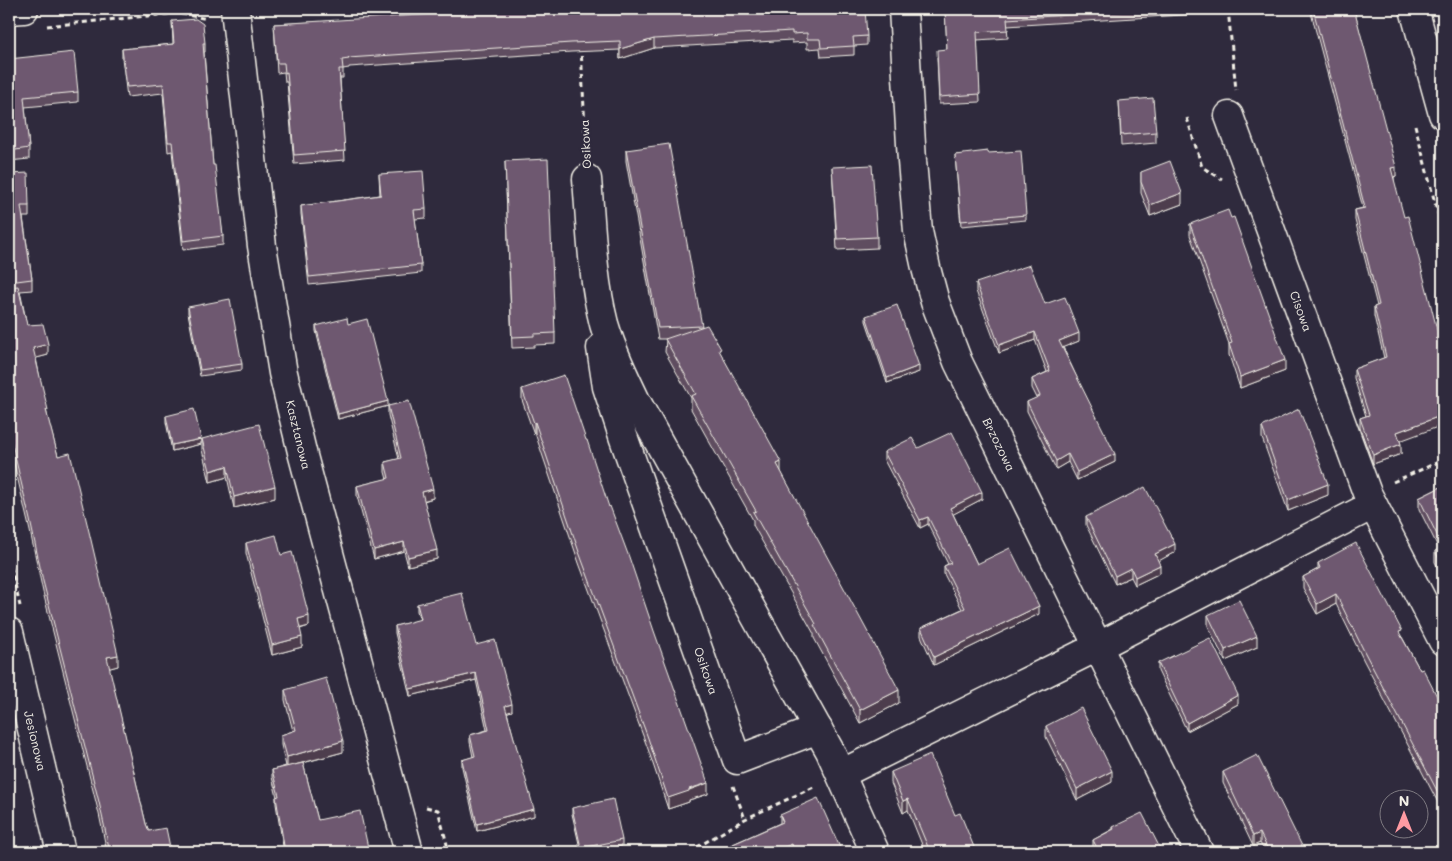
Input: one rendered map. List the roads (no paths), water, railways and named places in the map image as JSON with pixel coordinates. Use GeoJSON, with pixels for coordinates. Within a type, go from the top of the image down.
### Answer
{"type":"FeatureCollection","features":[{"type":"Feature","properties":{"kind":"street"},"geometry":{"type":"LineString","coordinates":[[9,10],[24,9]]}},
{"type":"Feature","properties":{"kind":"street","name":"Brzozowa"},"geometry":{"type":"LineString","coordinates":[[903,9],[918,231],[935,302],[958,362],[1199,852]]}},
{"type":"Feature","properties":{"kind":"street"},"geometry":{"type":"LineString","coordinates":[[1414,9],[1443,114]]}},
{"type":"Feature","properties":{"kind":"street","name":"Kasztanowa"},"geometry":{"type":"LineString","coordinates":[[236,18],[262,246],[283,373],[409,852]]}},
{"type":"Feature","properties":{"kind":"street","name":"Cisowa"},"geometry":{"type":"LineString","coordinates":[[1229,116],[1370,499],[1443,641]]}},
{"type":"Feature","properties":{"kind":"street","name":"Osikowa"},"geometry":{"type":"LineString","coordinates":[[587,179],[600,334],[607,387],[737,760],[818,729]]}},
{"type":"Feature","properties":{"kind":"street","name":"Osikowa"},"geometry":{"type":"LineString","coordinates":[[595,280],[604,324],[636,402],[818,729],[841,774],[875,852]]}},
{"type":"Feature","properties":{"kind":"street"},"geometry":{"type":"LineString","coordinates":[[646,501],[683,486]]}},
{"type":"Feature","properties":{"kind":"street"},"geometry":{"type":"LineString","coordinates":[[841,774],[1097,647],[1370,499]]}},
{"type":"Feature","properties":{"kind":"street","name":"Jesionowa"},"geometry":{"type":"LineString","coordinates":[[9,632],[61,852]]}}]}
